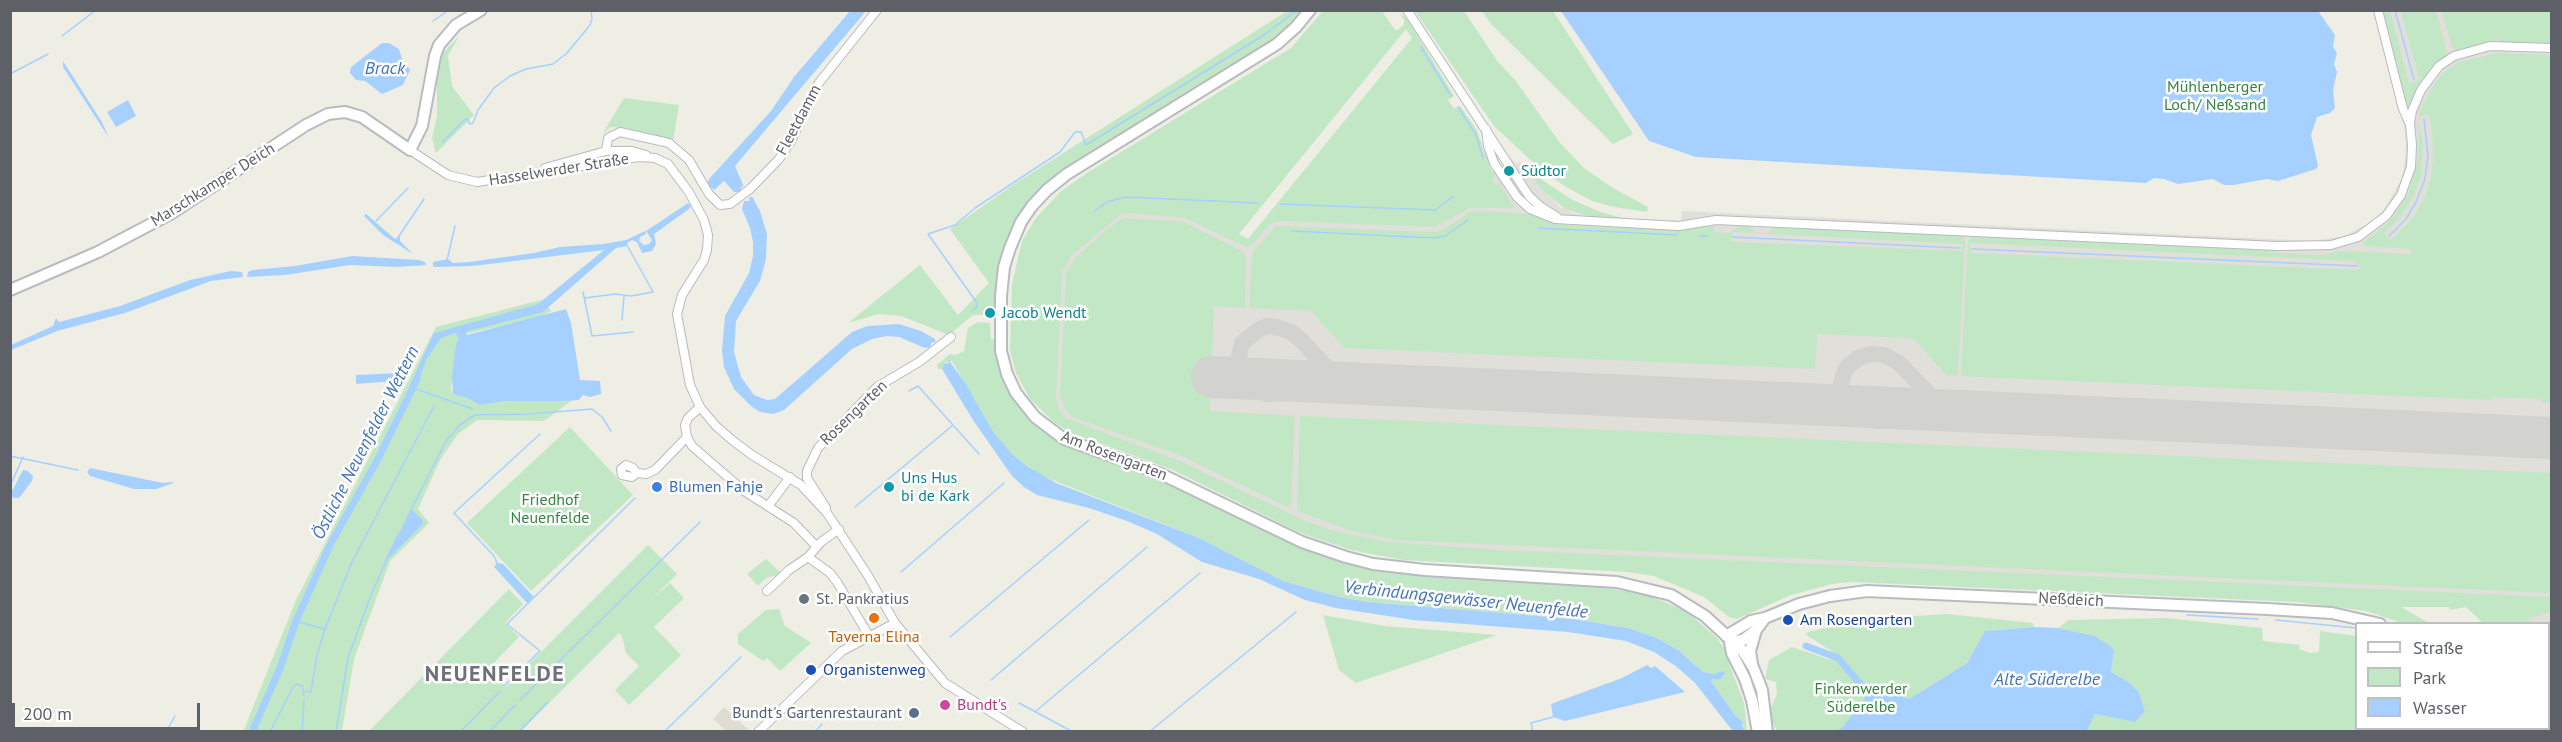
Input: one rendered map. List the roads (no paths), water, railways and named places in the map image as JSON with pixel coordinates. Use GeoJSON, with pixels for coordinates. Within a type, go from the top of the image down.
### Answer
{"type":"FeatureCollection","features":[{"type":"Feature","properties":{"kind":"main road"},"geometry":{"type":"LineString","coordinates":[[410,150],[422,126],[439,45],[456,25],[481,10]]}},
{"type":"Feature","properties":{"kind":"main road","name":"Am Rosengarten"},"geometry":{"type":"LineString","coordinates":[[1310,10],[1277,45],[1067,174],[1032,206],[1021,222],[1010,248],[1004,267],[1000,296],[1001,351],[1007,374],[1022,401],[1041,422],[1070,442],[1182,482],[1319,549],[1399,568],[1562,578],[1640,586],[1662,592],[1690,605],[1743,651],[1753,667]]}},
{"type":"Feature","properties":{"kind":"main road","name":"Marschkamper Deich"},"geometry":{"type":"LineString","coordinates":[[10,290],[98,252],[172,213],[225,181],[299,130],[328,114],[345,112],[362,117],[410,150]]}},
{"type":"Feature","properties":{"kind":"main road","name":"Neßdeich"},"geometry":{"type":"LineString","coordinates":[[1728,639],[1751,621],[1813,600],[1867,591],[2289,610],[2332,613],[2371,622]]}},
{"type":"Feature","properties":{"kind":"main road"},"geometry":{"type":"LineString","coordinates":[[1758,732],[1752,700],[1728,639],[1743,640],[1756,630],[1765,618]]}},
{"type":"Feature","properties":{"kind":"main road"},"geometry":{"type":"LineString","coordinates":[[1756,630],[1750,651],[1764,702],[1767,732]]}},
{"type":"Feature","properties":{"kind":"street","name":"Fleetdamm"},"geometry":{"type":"LineString","coordinates":[[606,151],[607,139],[620,132],[669,143],[686,156],[709,194],[720,205],[730,204],[750,189],[779,159],[791,141],[818,84],[877,10]]}},
{"type":"Feature","properties":{"kind":"street"},"geometry":{"type":"LineString","coordinates":[[1407,10],[1486,129],[1534,196],[1549,209],[1570,220]]}},
{"type":"Feature","properties":{"kind":"street"},"geometry":{"type":"LineString","coordinates":[[2378,10],[2403,109],[2410,124]]}},
{"type":"Feature","properties":{"kind":"street"},"geometry":{"type":"LineString","coordinates":[[1486,129],[1488,146],[1494,163],[1517,197],[1530,209],[1555,219],[1683,226],[1710,220],[1725,220],[2286,246],[2331,245],[2365,233],[2395,206],[2404,190],[2411,167],[2412,111],[2421,90],[2439,66],[2454,56],[2490,46],[2552,48]]}},
{"type":"Feature","properties":{"kind":"street","name":"Hasselwerder Straße"},"geometry":{"type":"LineString","coordinates":[[410,150],[441,172],[468,182],[488,182],[613,160],[650,158],[664,161],[681,178],[700,213],[708,235],[704,260],[682,294],[677,314],[690,385],[700,406],[732,441],[801,484],[827,513],[895,623],[945,683],[1023,732]]}},
{"type":"Feature","properties":{"kind":"street"},"geometry":{"type":"LineString","coordinates":[[537,172],[551,165],[606,151],[638,152],[650,158]]}},
{"type":"Feature","properties":{"kind":"street","name":"Rosengarten"},"geometry":{"type":"LineString","coordinates":[[827,513],[825,504],[807,478],[807,471],[818,448],[877,387],[919,362],[951,337]]}},
{"type":"Feature","properties":{"kind":"street"},"geometry":{"type":"LineString","coordinates":[[700,406],[688,418],[685,425],[687,437],[692,446],[732,481],[794,523],[816,546]]}},
{"type":"Feature","properties":{"kind":"street"},"geometry":{"type":"LineString","coordinates":[[637,473],[646,474],[655,470],[687,437]]}},
{"type":"Feature","properties":{"kind":"street"},"geometry":{"type":"LineString","coordinates":[[769,504],[790,477]]}},
{"type":"Feature","properties":{"kind":"street"},"geometry":{"type":"LineString","coordinates":[[767,591],[808,556],[816,546],[839,530]]}},
{"type":"Feature","properties":{"kind":"street"},"geometry":{"type":"LineString","coordinates":[[808,556],[830,573],[837,582],[868,636]]}},
{"type":"Feature","properties":{"kind":"street"},"geometry":{"type":"LineString","coordinates":[[758,732],[831,659],[868,636],[895,623]]}},
{"type":"Feature","properties":{"kind":"water"},"geometry":{"type":"Polygon","coordinates":[[[850,11],[866,11],[735,166],[744,187],[742,186],[740,192],[734,192],[724,181],[714,190],[711,187],[709,189],[707,186],[709,179],[771,111],[794,77],[850,11]]]}},
{"type":"Feature","properties":{"kind":"water","name":"Mühlenberger Loch/ Neßsand"},"geometry":{"type":"Polygon","coordinates":[[[1561,11],[2318,11],[2335,35],[2333,47],[2337,53],[2334,64],[2337,72],[2333,90],[2335,108],[2330,113],[2317,117],[2311,135],[2318,166],[2316,169],[2278,181],[2267,179],[2233,185],[2224,185],[2213,179],[2178,184],[2154,178],[2146,183],[1696,157],[1649,141],[1561,11]]]}},
{"type":"Feature","properties":{"kind":"water","name":"Brack"},"geometry":{"type":"Polygon","coordinates":[[[382,43],[389,43],[399,49],[402,59],[410,70],[403,85],[382,94],[365,81],[356,80],[350,73],[351,67],[382,43]]]}},
{"type":"Feature","properties":{"kind":"water"},"geometry":{"type":"Polygon","coordinates":[[[63,61],[102,122],[109,138],[63,67],[63,61]]]}},
{"type":"Feature","properties":{"kind":"water"},"geometry":{"type":"Polygon","coordinates":[[[128,100],[136,116],[116,127],[107,112],[128,100]]]}},
{"type":"Feature","properties":{"kind":"water"},"geometry":{"type":"Polygon","coordinates":[[[750,196],[760,211],[767,234],[766,259],[760,281],[736,321],[734,352],[741,377],[754,395],[767,400],[775,399],[852,332],[867,326],[899,324],[921,331],[935,339],[935,343],[932,342],[930,347],[925,348],[899,337],[887,336],[872,339],[852,349],[784,410],[773,414],[760,412],[751,406],[734,389],[724,367],[722,351],[725,316],[749,273],[753,256],[750,228],[742,209],[744,201],[749,201],[750,196]]]}},
{"type":"Feature","properties":{"kind":"water"},"geometry":{"type":"Polygon","coordinates":[[[688,203],[691,206],[689,209],[654,234],[656,244],[652,251],[642,253],[637,242],[632,240],[627,243],[628,246],[616,248],[543,312],[465,332],[467,335],[566,309],[571,323],[580,380],[600,381],[601,394],[590,397],[583,395],[579,400],[506,401],[480,405],[453,394],[452,377],[456,343],[459,338],[455,333],[441,338],[426,360],[417,387],[410,385],[434,333],[538,304],[604,250],[473,266],[435,267],[433,262],[448,259],[453,263],[469,262],[560,247],[603,244],[626,240],[645,231],[646,234],[640,237],[639,241],[644,245],[649,244],[652,240],[646,231],[688,203]]]}},
{"type":"Feature","properties":{"kind":"water"},"geometry":{"type":"Polygon","coordinates":[[[366,214],[395,239],[400,235],[400,241],[413,254],[383,235],[364,216],[366,214]]]}},
{"type":"Feature","properties":{"kind":"water"},"geometry":{"type":"Polygon","coordinates":[[[352,256],[419,260],[425,262],[426,265],[397,267],[350,265],[285,275],[247,277],[248,272],[252,270],[295,266],[352,256]]]}},
{"type":"Feature","properties":{"kind":"water"},"geometry":{"type":"Polygon","coordinates":[[[231,271],[242,272],[243,277],[211,281],[125,313],[57,331],[11,350],[11,345],[53,326],[56,318],[59,322],[120,306],[190,280],[231,271]]]}},
{"type":"Feature","properties":{"kind":"water"},"geometry":{"type":"Polygon","coordinates":[[[948,359],[966,384],[992,430],[1012,454],[1056,483],[1199,538],[1283,581],[1339,597],[1368,602],[1573,619],[1628,628],[1657,638],[1678,650],[1703,672],[1713,674],[1723,671],[1725,673],[1721,679],[1711,681],[1735,715],[1744,723],[1742,724],[1744,730],[1732,730],[1695,683],[1677,667],[1654,652],[1626,641],[1568,632],[1413,620],[1336,608],[1305,600],[1259,579],[1202,562],[1157,534],[1127,521],[1089,508],[1037,495],[1012,476],[973,420],[942,369],[944,364],[949,363],[948,359]]]}},
{"type":"Feature","properties":{"kind":"water"},"geometry":{"type":"Polygon","coordinates":[[[401,373],[406,378],[404,384],[395,381],[356,384],[356,375],[401,373]]]}},
{"type":"Feature","properties":{"kind":"water"},"geometry":{"type":"Polygon","coordinates":[[[90,468],[163,483],[174,483],[156,489],[134,489],[90,476],[87,472],[90,468]]]}},
{"type":"Feature","properties":{"kind":"water"},"geometry":{"type":"Polygon","coordinates":[[[23,470],[33,476],[32,481],[19,498],[13,498],[11,493],[23,470]]]}},
{"type":"Feature","properties":{"kind":"water"},"geometry":{"type":"Polygon","coordinates":[[[411,509],[423,520],[423,524],[385,562],[411,509]]]}},
{"type":"Feature","properties":{"kind":"water"},"geometry":{"type":"Polygon","coordinates":[[[497,563],[503,564],[534,597],[527,603],[494,567],[497,563]]]}},
{"type":"Feature","properties":{"kind":"water","name":"Alte Süderelbe"},"geometry":{"type":"Polygon","coordinates":[[[2034,627],[2058,628],[2094,636],[2109,645],[2114,650],[2111,672],[2127,681],[2139,692],[2145,711],[2135,722],[2095,714],[2087,731],[1837,731],[1843,727],[1874,686],[1909,699],[1967,663],[1985,631],[2034,627]]]}},
{"type":"Feature","properties":{"kind":"water"},"geometry":{"type":"Polygon","coordinates":[[[1647,665],[1651,668],[1655,666],[1685,692],[1565,721],[1553,717],[1551,704],[1622,678],[1647,665]]]}},
{"type":"Feature","properties":{"kind":"waterway"},"geometry":{"type":"LineString","coordinates":[[62,36],[96,10]]}},
{"type":"Feature","properties":{"kind":"waterway"},"geometry":{"type":"LineString","coordinates":[[433,21],[449,10]]}},
{"type":"Feature","properties":{"kind":"waterway"},"geometry":{"type":"LineString","coordinates":[[443,142],[465,119],[470,124],[473,123],[478,110],[494,88],[510,76],[526,69],[553,64],[567,53],[590,25],[591,10]]}},
{"type":"Feature","properties":{"kind":"waterway"},"geometry":{"type":"LineString","coordinates":[[972,311],[977,307],[977,303],[928,234],[955,225],[975,208],[1060,152],[1075,132],[1081,132],[1086,145],[1264,35],[1297,10]]}},
{"type":"Feature","properties":{"kind":"waterway"},"geometry":{"type":"LineString","coordinates":[[2395,10],[2414,80]]}},
{"type":"Feature","properties":{"kind":"waterway"},"geometry":{"type":"LineString","coordinates":[[1421,47],[1451,96]]}},
{"type":"Feature","properties":{"kind":"waterway"},"geometry":{"type":"LineString","coordinates":[[10,74],[48,54]]}},
{"type":"Feature","properties":{"kind":"waterway"},"geometry":{"type":"LineString","coordinates":[[1458,107],[1476,135],[1483,158]]}},
{"type":"Feature","properties":{"kind":"waterway"},"geometry":{"type":"LineString","coordinates":[[2389,236],[2406,219],[2425,179],[2428,155],[2424,119]]}},
{"type":"Feature","properties":{"kind":"waterway"},"geometry":{"type":"LineString","coordinates":[[376,221],[408,188]]}},
{"type":"Feature","properties":{"kind":"waterway"},"geometry":{"type":"LineString","coordinates":[[1281,204],[1435,210],[1454,196]]}},
{"type":"Feature","properties":{"kind":"waterway"},"geometry":{"type":"LineString","coordinates":[[1095,211],[1107,202],[1125,197],[1258,203]]}},
{"type":"Feature","properties":{"kind":"waterway"},"geometry":{"type":"LineString","coordinates":[[399,236],[424,199]]}},
{"type":"Feature","properties":{"kind":"waterway"},"geometry":{"type":"LineString","coordinates":[[1292,231],[1434,238],[1445,236],[1468,220]]}},
{"type":"Feature","properties":{"kind":"waterway"},"geometry":{"type":"LineString","coordinates":[[447,260],[455,226]]}},
{"type":"Feature","properties":{"kind":"waterway"},"geometry":{"type":"LineString","coordinates":[[1539,228],[1677,235]]}},
{"type":"Feature","properties":{"kind":"waterway"},"geometry":{"type":"LineString","coordinates":[[1700,236],[1707,236]]}},
{"type":"Feature","properties":{"kind":"waterway"},"geometry":{"type":"LineString","coordinates":[[1732,237],[1960,248]]}},
{"type":"Feature","properties":{"kind":"waterway"},"geometry":{"type":"LineString","coordinates":[[585,298],[615,294],[631,296],[653,292],[628,247]]}},
{"type":"Feature","properties":{"kind":"waterway"},"geometry":{"type":"LineString","coordinates":[[1972,249],[2358,266]]}},
{"type":"Feature","properties":{"kind":"waterway"},"geometry":{"type":"LineString","coordinates":[[583,292],[592,336],[633,332]]}},
{"type":"Feature","properties":{"kind":"waterway"},"geometry":{"type":"LineString","coordinates":[[622,320],[624,296]]}},
{"type":"Feature","properties":{"kind":"waterway","name":"Östliche Neuenfelder Wettern"},"geometry":{"type":"LineString","coordinates":[[252,732],[280,668],[296,621],[330,545],[378,459],[417,379]]}},
{"type":"Feature","properties":{"kind":"waterway"},"geometry":{"type":"LineString","coordinates":[[909,391],[918,386],[979,454]]}},
{"type":"Feature","properties":{"kind":"waterway"},"geometry":{"type":"LineString","coordinates":[[413,388],[473,409]]}},
{"type":"Feature","properties":{"kind":"waterway"},"geometry":{"type":"LineString","coordinates":[[305,691],[311,692],[317,655],[325,629],[352,562],[434,406]]}},
{"type":"Feature","properties":{"kind":"waterway"},"geometry":{"type":"LineString","coordinates":[[408,516],[446,441],[461,424],[475,415],[592,409],[602,417],[611,431]]}},
{"type":"Feature","properties":{"kind":"waterway"},"geometry":{"type":"LineString","coordinates":[[855,507],[953,425]]}},
{"type":"Feature","properties":{"kind":"waterway"},"geometry":{"type":"LineString","coordinates":[[497,563],[494,556],[454,513],[540,434]]}},
{"type":"Feature","properties":{"kind":"waterway"},"geometry":{"type":"LineString","coordinates":[[10,456],[78,470]]}},
{"type":"Feature","properties":{"kind":"waterway"},"geometry":{"type":"LineString","coordinates":[[10,486],[23,457]]}},
{"type":"Feature","properties":{"kind":"waterway"},"geometry":{"type":"LineString","coordinates":[[901,572],[1004,483]]}},
{"type":"Feature","properties":{"kind":"waterway"},"geometry":{"type":"LineString","coordinates":[[504,686],[540,651],[507,624],[635,498]]}},
{"type":"Feature","properties":{"kind":"waterway"},"geometry":{"type":"LineString","coordinates":[[950,637],[1089,520]]}},
{"type":"Feature","properties":{"kind":"waterway"},"geometry":{"type":"LineString","coordinates":[[520,700],[700,522]]}},
{"type":"Feature","properties":{"kind":"waterway"},"geometry":{"type":"LineString","coordinates":[[336,732],[348,658],[371,595],[397,536]]}},
{"type":"Feature","properties":{"kind":"waterway"},"geometry":{"type":"LineString","coordinates":[[991,680],[1147,547]]}},
{"type":"Feature","properties":{"kind":"waterway"},"geometry":{"type":"LineString","coordinates":[[1036,711],[1200,573]]}},
{"type":"Feature","properties":{"kind":"waterway"},"geometry":{"type":"LineString","coordinates":[[1149,732],[1296,612]]}},
{"type":"Feature","properties":{"kind":"waterway"},"geometry":{"type":"LineString","coordinates":[[2187,615],[2258,619]]}},
{"type":"Feature","properties":{"kind":"waterway"},"geometry":{"type":"LineString","coordinates":[[2276,620],[2355,628]]}},
{"type":"Feature","properties":{"kind":"waterway"},"geometry":{"type":"LineString","coordinates":[[296,621],[324,629]]}},
{"type":"Feature","properties":{"kind":"waterway"},"geometry":{"type":"LineString","coordinates":[[1806,646],[1838,658],[1874,700]]}},
{"type":"Feature","properties":{"kind":"waterway"},"geometry":{"type":"LineString","coordinates":[[664,732],[741,657]]}},
{"type":"Feature","properties":{"kind":"waterway"},"geometry":{"type":"LineString","coordinates":[[270,732],[293,687],[297,684],[302,686],[304,695]]}},
{"type":"Feature","properties":{"kind":"waterway"},"geometry":{"type":"LineString","coordinates":[[460,732],[500,691]]}},
{"type":"Feature","properties":{"kind":"waterway"},"geometry":{"type":"LineString","coordinates":[[302,732],[304,700]]}},
{"type":"Feature","properties":{"kind":"waterway"},"geometry":{"type":"LineString","coordinates":[[519,732],[548,702]]}},
{"type":"Feature","properties":{"kind":"waterway"},"geometry":{"type":"LineString","coordinates":[[1019,703],[1073,732]]}},
{"type":"Feature","properties":{"kind":"waterway"},"geometry":{"type":"LineString","coordinates":[[489,732],[515,705]]}},
{"type":"Feature","properties":{"kind":"waterway"},"geometry":{"type":"LineString","coordinates":[[166,732],[175,716]]}},
{"type":"Feature","properties":{"kind":"waterway"},"geometry":{"type":"LineString","coordinates":[[1533,732],[1531,723],[1553,717]]}},
{"type":"Feature","properties":{"kind":"waterway"},"geometry":{"type":"LineString","coordinates":[[815,732],[822,724]]}},
{"type":"Feature","properties":{"kind":"place","name":"Südtor"},"geometry":{"type":"Point","coordinates":[1509,171]}},
{"type":"Feature","properties":{"kind":"place","name":"Jacob Wendt"},"geometry":{"type":"Point","coordinates":[990,313]}},
{"type":"Feature","properties":{"kind":"place","name":"Blumen Fahje"},"geometry":{"type":"Point","coordinates":[657,487]}},
{"type":"Feature","properties":{"kind":"place","name":"Uns Hus bi de Kark"},"geometry":{"type":"Point","coordinates":[889,487]}},
{"type":"Feature","properties":{"kind":"place","name":"St. Pankratius"},"geometry":{"type":"Point","coordinates":[804,599]}},
{"type":"Feature","properties":{"kind":"place","name":"Taverna Elina"},"geometry":{"type":"Point","coordinates":[874,618]}},
{"type":"Feature","properties":{"kind":"place","name":"Am Rosengarten"},"geometry":{"type":"Point","coordinates":[1788,620]}},
{"type":"Feature","properties":{"kind":"place","name":"Organistenweg"},"geometry":{"type":"Point","coordinates":[811,670]}},
{"type":"Feature","properties":{"kind":"place","name":"Bundt's"},"geometry":{"type":"Point","coordinates":[945,705]}},
{"type":"Feature","properties":{"kind":"place","name":"Bundt's Gartenrestaurant"},"geometry":{"type":"Point","coordinates":[914,713]}},
{"type":"Feature","properties":{"kind":"district","name":"NEUENFELDE"},"geometry":{"type":"Point","coordinates":[495,675]}},
{"type":"Feature","properties":{"kind":"park label","name":"Friedhof Neuenfelde"},"geometry":{"type":"Point","coordinates":[550,509]}},
{"type":"Feature","properties":{"kind":"park label","name":"Finkenwerder Süderelbe"},"geometry":{"type":"Point","coordinates":[1861,698]}},
{"type":"Feature","properties":{"kind":"water label","name":"Verbindungsgewässer Neuenfelde"},"geometry":{"type":"Point","coordinates":[1466,600]}}]}
